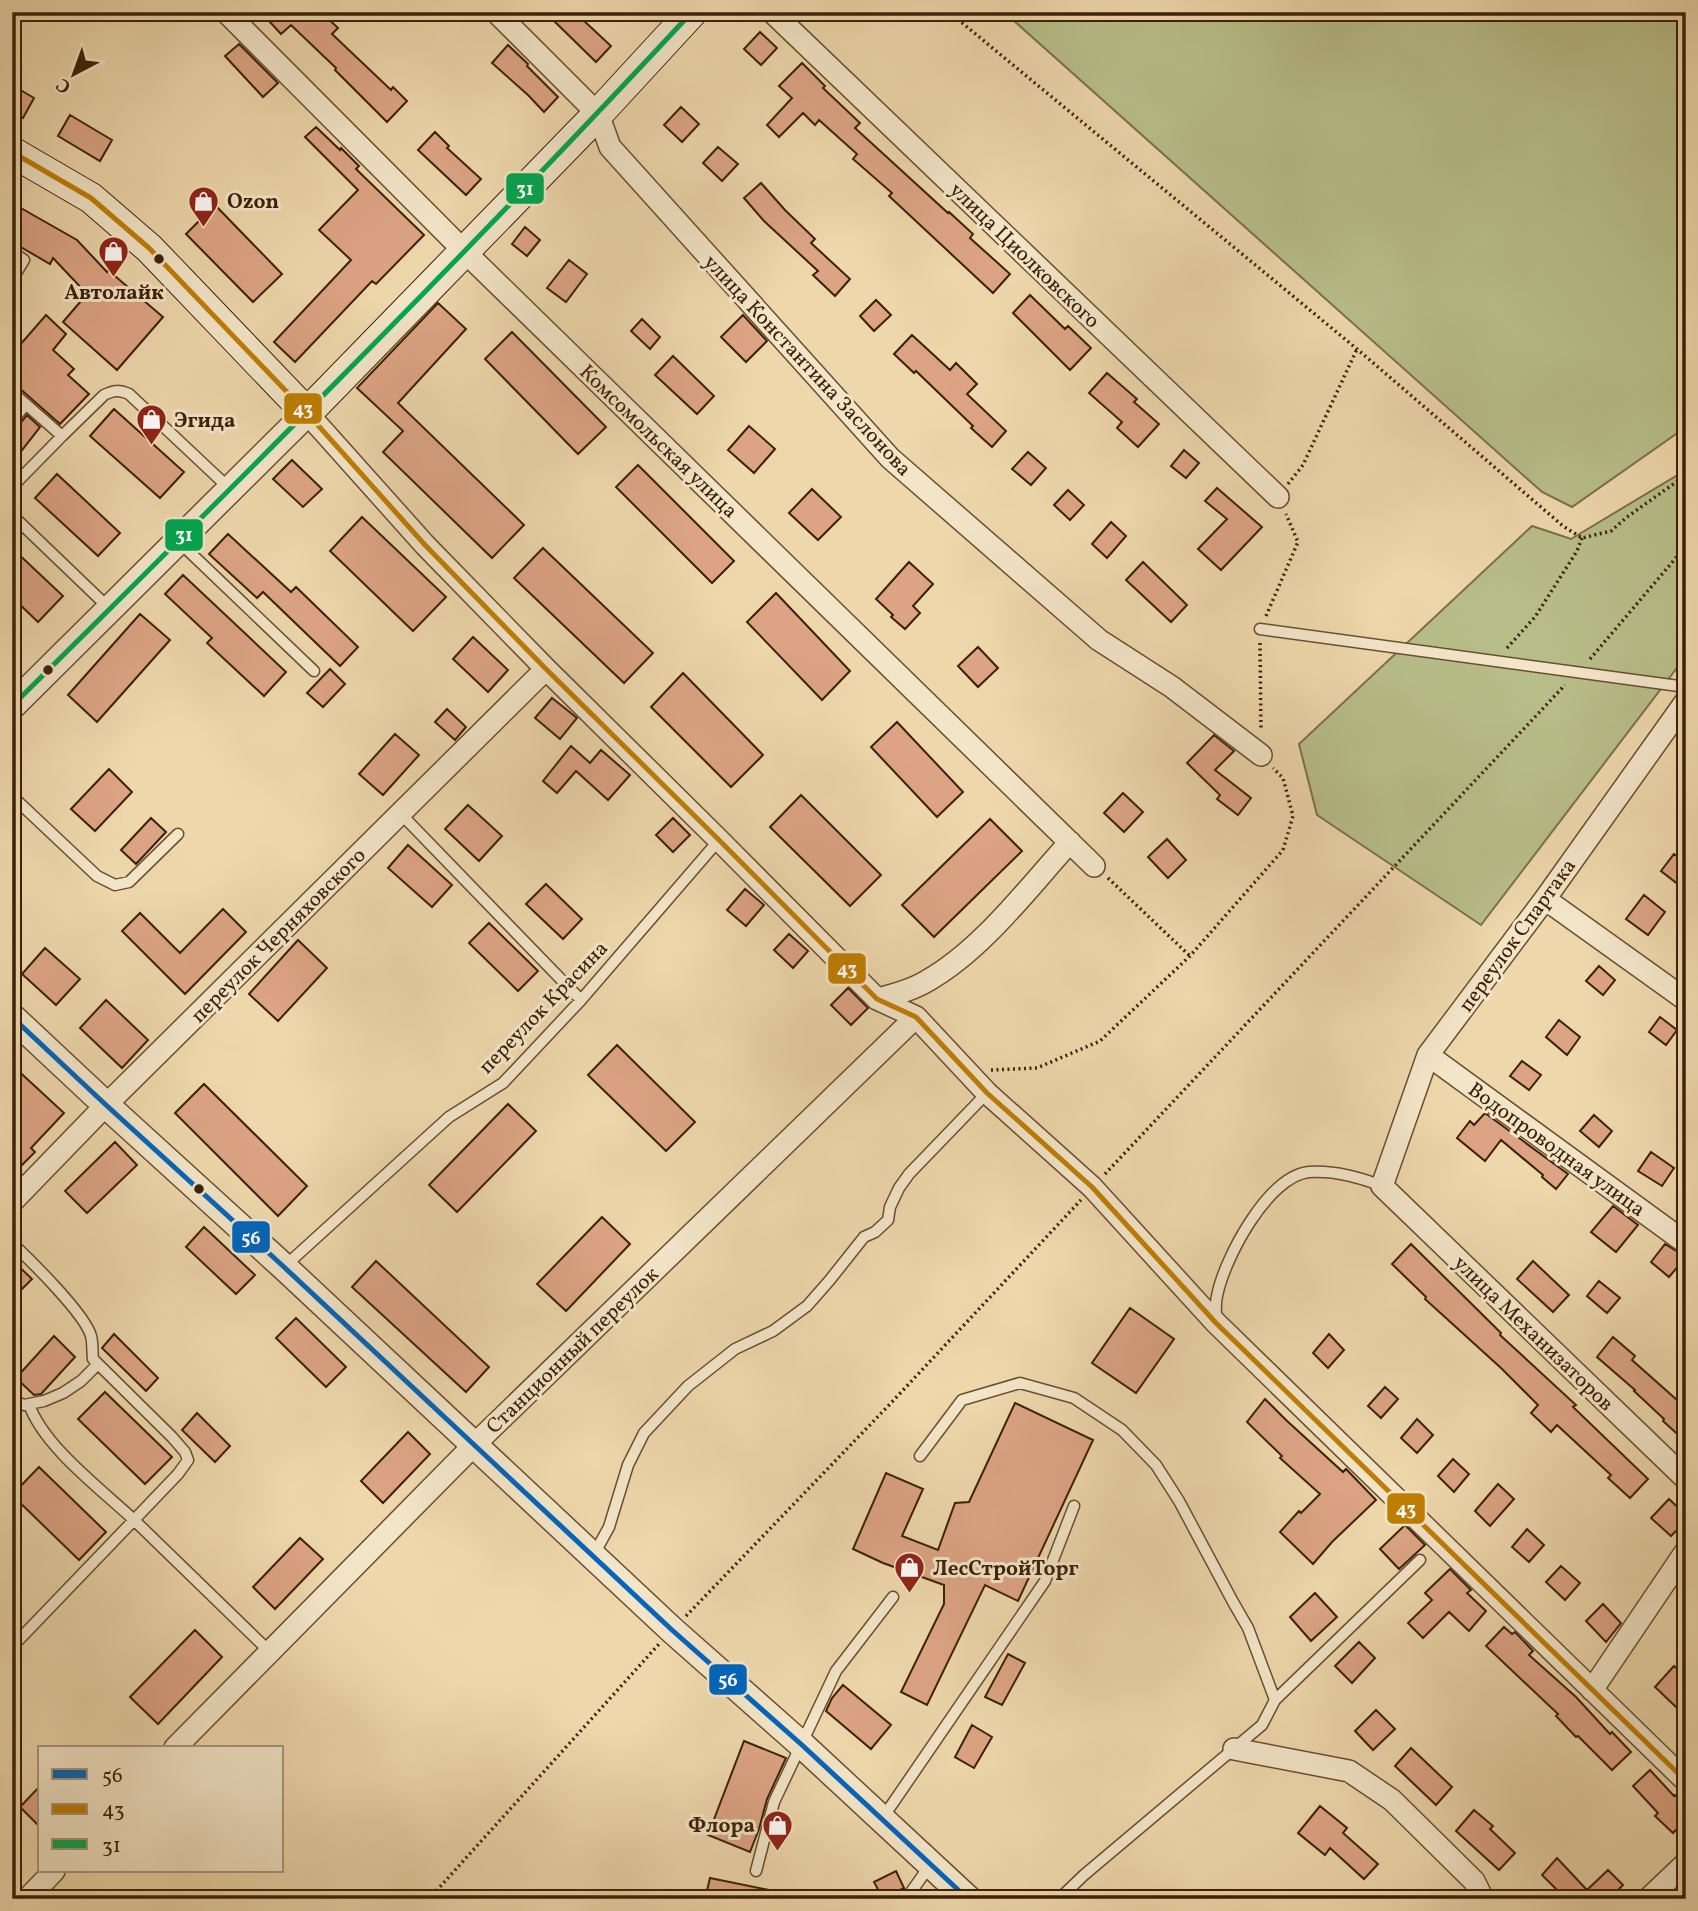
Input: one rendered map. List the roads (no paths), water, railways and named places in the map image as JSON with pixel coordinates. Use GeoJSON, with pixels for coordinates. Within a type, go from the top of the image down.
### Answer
{"type":"FeatureCollection","features":[{"type":"Feature","properties":{"kind":"main road"},"geometry":{"type":"LineString","coordinates":[[12,152],[91,198],[149,248],[307,413],[598,114],[692,12]]}},
{"type":"Feature","properties":{"kind":"street","name":"Комсомольская улица"},"geometry":{"type":"LineString","coordinates":[[226,12],[464,251],[1094,866]]}},
{"type":"Feature","properties":{"kind":"street","name":"улица Константина Заслонова"},"geometry":{"type":"LineString","coordinates":[[496,12],[598,114],[610,147],[890,458],[1099,640],[1172,687],[1261,755]]}},
{"type":"Feature","properties":{"kind":"street","name":"улица Циолковского"},"geometry":{"type":"LineString","coordinates":[[772,12],[1278,497]]}},
{"type":"Feature","properties":{"kind":"street"},"geometry":{"type":"LineString","coordinates":[[12,706],[307,413],[425,545],[877,999],[916,1017],[987,1093],[1092,1187],[1216,1323],[1686,1781]]}},
{"type":"Feature","properties":{"kind":"street","name":"переулок Черняховского"},"geometry":{"type":"LineString","coordinates":[[12,1202],[106,1105],[546,669]]}},
{"type":"Feature","properties":{"kind":"street","name":"переулок Спартака"},"geometry":{"type":"LineString","coordinates":[[1382,1186],[1428,1055],[1545,899],[1686,701]]}},
{"type":"Feature","properties":{"kind":"street"},"geometry":{"type":"LineString","coordinates":[[877,999],[926,982],[957,961],[989,932],[1070,842]]}},
{"type":"Feature","properties":{"kind":"street"},"geometry":{"type":"LineString","coordinates":[[1545,899],[1686,1000]]}},
{"type":"Feature","properties":{"kind":"street"},"geometry":{"type":"LineString","coordinates":[[12,1017],[672,1630],[802,1745],[968,1899]]}},
{"type":"Feature","properties":{"kind":"street","name":"Станционный переулок"},"geometry":{"type":"LineString","coordinates":[[177,1746],[474,1445],[916,1017]]}},
{"type":"Feature","properties":{"kind":"street","name":"Водопроводная улица"},"geometry":{"type":"LineString","coordinates":[[1428,1055],[1686,1243]]}},
{"type":"Feature","properties":{"kind":"street","name":"улица Механизаторов"},"geometry":{"type":"LineString","coordinates":[[1382,1186],[1686,1479]]}},
{"type":"Feature","properties":{"kind":"street"},"geometry":{"type":"LineString","coordinates":[[1592,1690],[1686,1551]]}},
{"type":"Feature","properties":{"kind":"street"},"geometry":{"type":"LineString","coordinates":[[1234,1749],[1349,1771],[1392,1800],[1474,1881],[1483,1899]]}},
{"type":"Feature","properties":{"kind":"street"},"geometry":{"type":"LineString","coordinates":[[1648,1899],[1686,1863]]}},
{"type":"Feature","properties":{"kind":"street"},"geometry":{"type":"LineString","coordinates":[[27,1899],[53,1872]]}},
{"type":"Feature","properties":{"kind":"lane"},"geometry":{"type":"LineString","coordinates":[[12,252],[24,260],[12,280]]}},
{"type":"Feature","properties":{"kind":"lane"},"geometry":{"type":"LineString","coordinates":[[14,483],[104,394],[120,390],[129,394],[230,489]]}},
{"type":"Feature","properties":{"kind":"lane"},"geometry":{"type":"LineString","coordinates":[[12,392],[62,436]]}},
{"type":"Feature","properties":{"kind":"lane"},"geometry":{"type":"LineString","coordinates":[[12,421],[26,404]]}},
{"type":"Feature","properties":{"kind":"lane"},"geometry":{"type":"LineString","coordinates":[[12,515],[110,609]]}},
{"type":"Feature","properties":{"kind":"lane"},"geometry":{"type":"LineString","coordinates":[[178,541],[314,671]]}},
{"type":"Feature","properties":{"kind":"lane"},"geometry":{"type":"LineString","coordinates":[[1260,629],[1686,687]]}},
{"type":"Feature","properties":{"kind":"lane"},"geometry":{"type":"LineString","coordinates":[[12,796],[97,876],[115,885],[129,882],[178,834]]}},
{"type":"Feature","properties":{"kind":"lane"},"geometry":{"type":"LineString","coordinates":[[401,814],[582,1000]]}},
{"type":"Feature","properties":{"kind":"lane","name":"переулок Красина"},"geometry":{"type":"LineString","coordinates":[[284,1267],[449,1116],[503,1083],[582,1000],[719,840]]}},
{"type":"Feature","properties":{"kind":"lane"},"geometry":{"type":"LineString","coordinates":[[593,1556],[608,1527],[628,1465],[644,1433],[688,1386],[736,1349],[773,1331],[807,1306],[864,1237],[875,1232],[888,1220],[890,1207],[909,1174],[987,1093]]}},
{"type":"Feature","properties":{"kind":"lane"},"geometry":{"type":"LineString","coordinates":[[1216,1323],[1217,1296],[1234,1247],[1255,1215],[1290,1178],[1308,1172],[1343,1174],[1382,1186]]}},
{"type":"Feature","properties":{"kind":"lane"},"geometry":{"type":"LineString","coordinates":[[12,1243],[79,1315],[91,1335],[93,1359],[172,1437],[185,1452],[188,1460],[178,1474],[12,1647]]}},
{"type":"Feature","properties":{"kind":"lane"},"geometry":{"type":"LineString","coordinates":[[12,1401],[24,1405],[63,1393],[81,1381],[98,1364]]}},
{"type":"Feature","properties":{"kind":"lane"},"geometry":{"type":"LineString","coordinates":[[920,1456],[962,1400],[1020,1383],[1074,1398],[1122,1430],[1156,1465],[1180,1501],[1248,1628],[1275,1700]]}},
{"type":"Feature","properties":{"kind":"lane"},"geometry":{"type":"LineString","coordinates":[[29,1404],[33,1416],[48,1437],[72,1462],[270,1652]]}},
{"type":"Feature","properties":{"kind":"lane"},"geometry":{"type":"LineString","coordinates":[[882,1819],[1045,1581],[1074,1506]]}},
{"type":"Feature","properties":{"kind":"lane"},"geometry":{"type":"LineString","coordinates":[[1059,1899],[1084,1874],[1262,1725],[1275,1700],[1420,1560]]}},
{"type":"Feature","properties":{"kind":"lane"},"geometry":{"type":"LineString","coordinates":[[756,1871],[774,1802],[836,1671],[893,1597]]}},
{"type":"Feature","properties":{"kind":"lane"},"geometry":{"type":"LineString","coordinates":[[906,1899],[931,1864]]}},
{"type":"Feature","properties":{"kind":"place","name":"Ozon"},"geometry":{"type":"Point","coordinates":[204,228]}},
{"type":"Feature","properties":{"kind":"place","name":"Автолайк"},"geometry":{"type":"Point","coordinates":[114,279]}},
{"type":"Feature","properties":{"kind":"place","name":"Эгида"},"geometry":{"type":"Point","coordinates":[151,447]}},
{"type":"Feature","properties":{"kind":"place","name":"ЛесСтройТорг"},"geometry":{"type":"Point","coordinates":[910,1595]}},
{"type":"Feature","properties":{"kind":"place","name":"Флора"},"geometry":{"type":"Point","coordinates":[778,1852]}}]}
